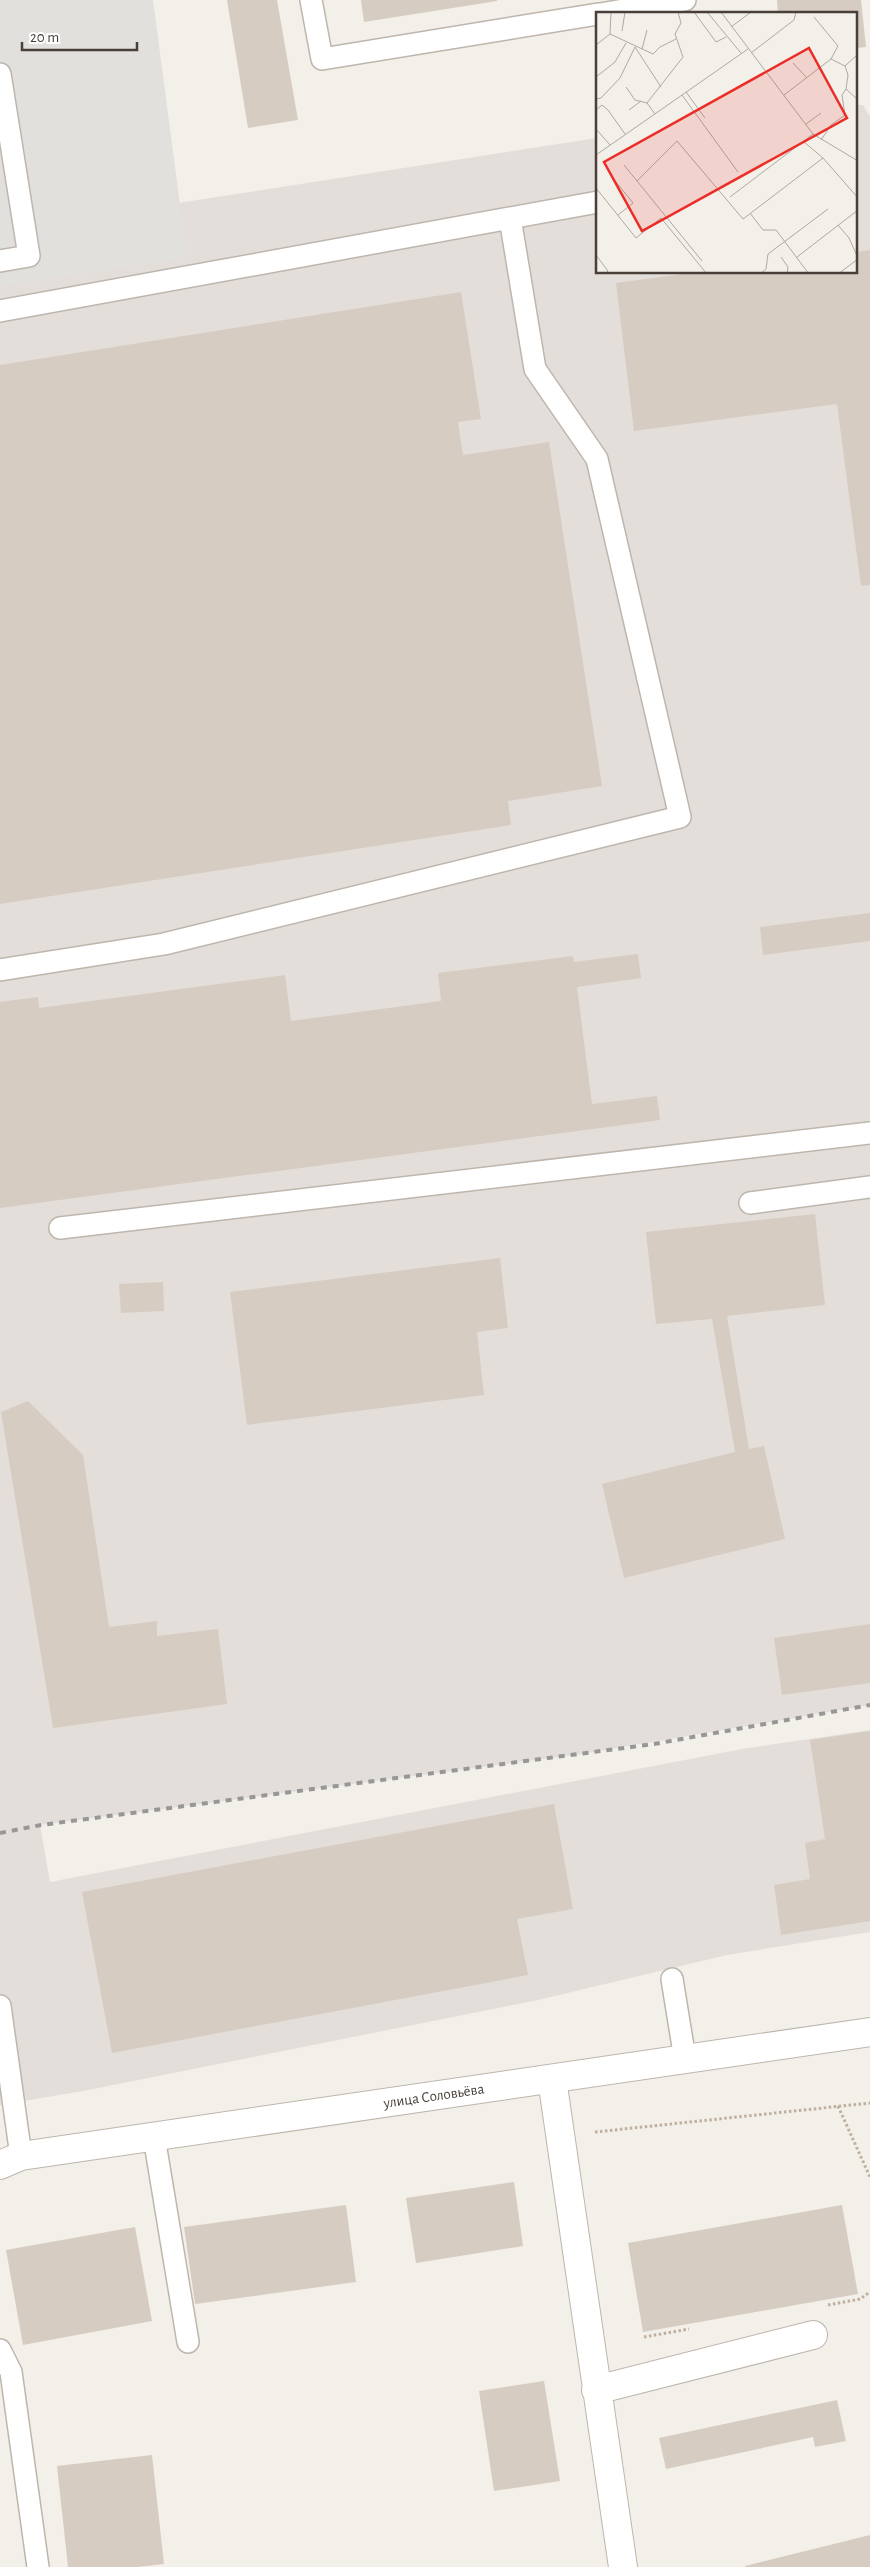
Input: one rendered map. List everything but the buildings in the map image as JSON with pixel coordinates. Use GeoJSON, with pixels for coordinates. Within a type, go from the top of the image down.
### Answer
{"type":"FeatureCollection","features":[{"type":"Feature","properties":{"kind":"street","name":"улица Соловьёва"},"geometry":{"type":"LineString","coordinates":[[11,2160],[154,2136],[870,2032]]}},
{"type":"Feature","properties":{"kind":"street"},"geometry":{"type":"LineString","coordinates":[[552,2079],[556,2122],[623,2567]]}},
{"type":"Feature","properties":{"kind":"street"},"geometry":{"type":"LineString","coordinates":[[596,2390],[813,2336]]}},
{"type":"Feature","properties":{"kind":"lane"},"geometry":{"type":"LineString","coordinates":[[311,0],[322,59],[596,14]]}},
{"type":"Feature","properties":{"kind":"lane"},"geometry":{"type":"LineString","coordinates":[[611,12],[684,0]]}},
{"type":"Feature","properties":{"kind":"lane"},"geometry":{"type":"LineString","coordinates":[[0,74],[29,256],[0,262]]}},
{"type":"Feature","properties":{"kind":"lane"},"geometry":{"type":"LineString","coordinates":[[0,311],[596,202]]}},
{"type":"Feature","properties":{"kind":"lane"},"geometry":{"type":"LineString","coordinates":[[0,970],[164,944],[680,817],[597,460],[535,369],[510,218]]}},
{"type":"Feature","properties":{"kind":"lane"},"geometry":{"type":"LineString","coordinates":[[60,1228],[870,1133]]}},
{"type":"Feature","properties":{"kind":"lane"},"geometry":{"type":"LineString","coordinates":[[750,1203],[870,1187]]}},
{"type":"Feature","properties":{"kind":"lane"},"geometry":{"type":"LineString","coordinates":[[672,1979],[685,2059]]}},
{"type":"Feature","properties":{"kind":"lane"},"geometry":{"type":"LineString","coordinates":[[1,2017],[11,2160]]}},
{"type":"Feature","properties":{"kind":"lane"},"geometry":{"type":"LineString","coordinates":[[154,2136],[188,2342]]}},
{"type":"Feature","properties":{"kind":"lane"},"geometry":{"type":"LineString","coordinates":[[0,2350],[11,2372],[38,2567]]}},
{"type":"Feature","properties":{"kind":"path"},"geometry":{"type":"LineString","coordinates":[[556,2122],[582,2133],[870,2103]]}},
{"type":"Feature","properties":{"kind":"path"},"geometry":{"type":"LineString","coordinates":[[838,2106],[870,2177]]}},
{"type":"Feature","properties":{"kind":"shaded area"},"geometry":{"type":"Polygon","coordinates":[[[0,0],[178,203],[596,138],[596,274],[858,274],[858,105],[863,105],[870,117],[870,1705],[582,1754],[40,1825],[50,1882],[742,1749],[870,1730],[870,1932],[727,1955],[538,2000],[83,2091],[0,2105],[0,0]]]}},
{"type":"Feature","properties":{"kind":"shaded area"},"geometry":{"type":"Polygon","coordinates":[[[0,0],[153,0],[187,258],[0,286],[0,0]]]}},
{"type":"Feature","properties":{"kind":"railway"},"geometry":{"type":"LineString","coordinates":[[0,1833],[41,1825],[654,1744],[870,1705]]}}]}
